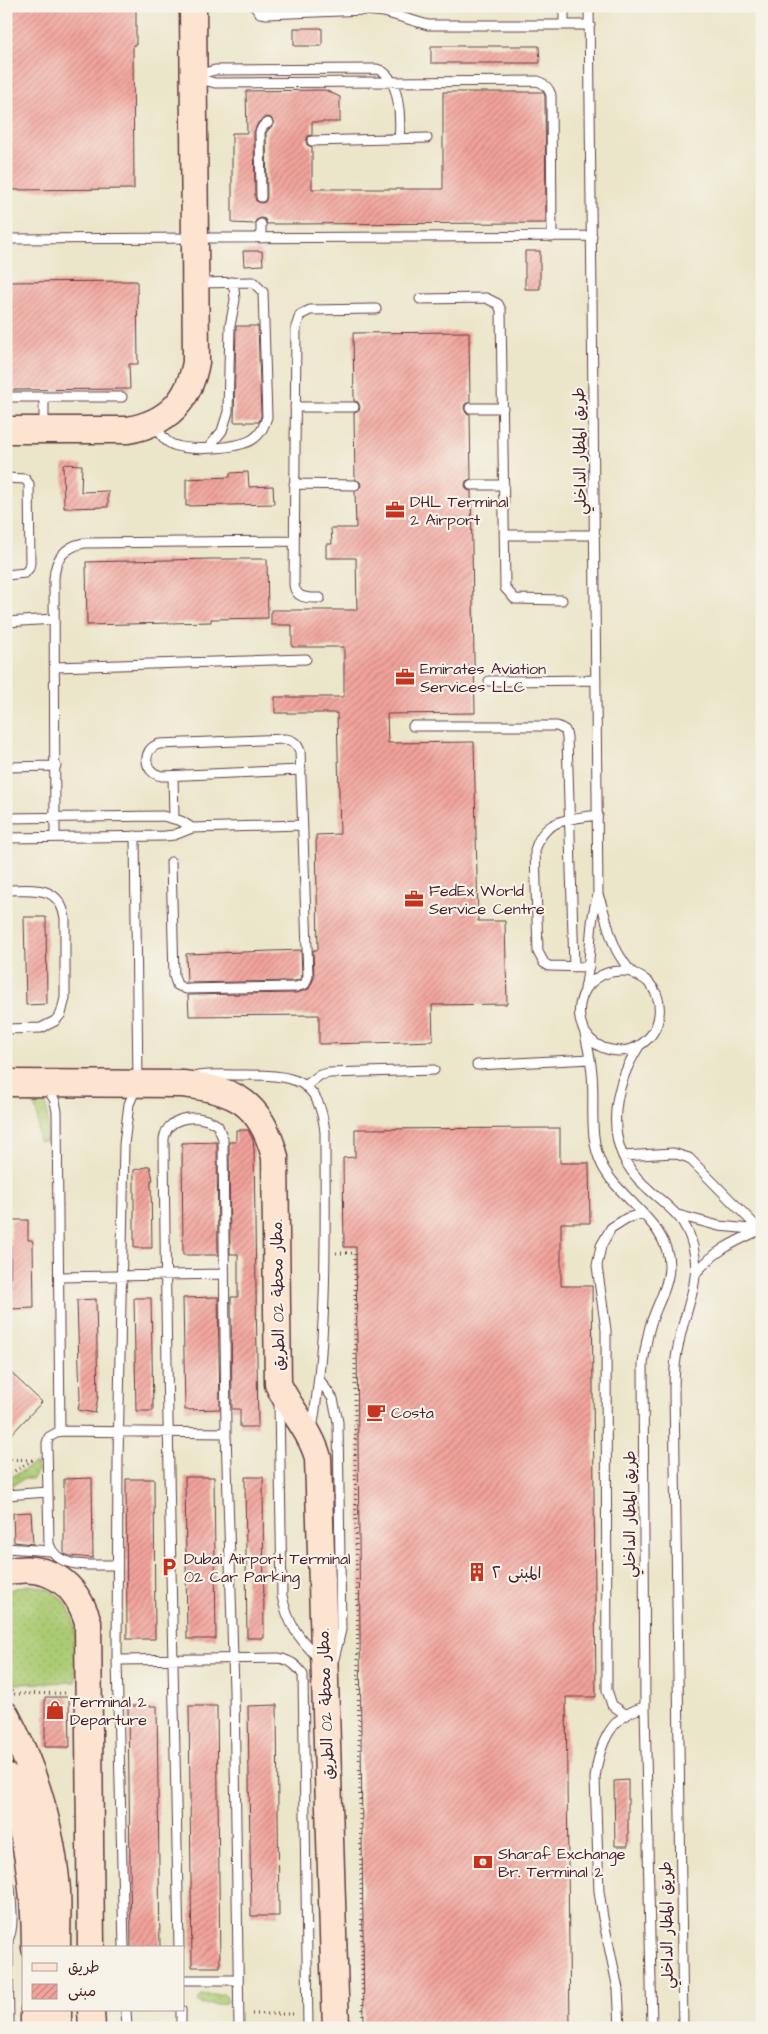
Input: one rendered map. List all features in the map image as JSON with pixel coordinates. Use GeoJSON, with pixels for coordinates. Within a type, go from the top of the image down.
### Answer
{"type":"FeatureCollection","features":[{"type":"Feature","properties":{"kind":"street"},"geometry":{"type":"LineString","coordinates":[[6,430],[128,430],[155,422],[176,407],[190,386],[196,362],[192,6]]}},
{"type":"Feature","properties":{"kind":"street","name":"مطار محطة 02 الطريق."},"geometry":{"type":"LineString","coordinates":[[6,1083],[138,1083],[183,1084],[207,1087],[230,1093],[244,1102],[259,1118],[269,1135],[275,1157],[278,1384],[290,1407],[311,1437],[318,1458],[336,2028]]}},
{"type":"Feature","properties":{"kind":"street"},"geometry":{"type":"LineString","coordinates":[[6,1572],[22,1569],[38,1570],[52,1575],[65,1583],[76,1594],[84,1608],[88,1622],[91,1946]]}},
{"type":"Feature","properties":{"kind":"street"},"geometry":{"type":"LineString","coordinates":[[10,1705],[44,1814],[51,1843],[57,1892],[57,1946]]}},
{"type":"Feature","properties":{"kind":"street"},"geometry":{"type":"LineString","coordinates":[[6,1776],[22,1828],[31,1870],[35,1946]]}},
{"type":"Feature","properties":{"kind":"street"},"geometry":{"type":"LineString","coordinates":[[17,2011],[34,2028]]}},
{"type":"Feature","properties":{"kind":"street"},"geometry":{"type":"LineString","coordinates":[[58,2012],[58,2028]]}},
{"type":"Feature","properties":{"kind":"street"},"geometry":{"type":"LineString","coordinates":[[91,2012],[92,2028]]}},
{"type":"Feature","properties":{"kind":"lane"},"geometry":{"type":"LineString","coordinates":[[254,6],[260,13],[267,14],[365,10],[384,12],[428,25],[590,25]]}},
{"type":"Feature","properties":{"kind":"lane"},"geometry":{"type":"LineString","coordinates":[[564,6],[564,25]]}},
{"type":"Feature","properties":{"kind":"lane","name":"طريق المطار الداخلي"},"geometry":{"type":"LineString","coordinates":[[585,989],[594,912],[598,895],[590,6]]}},
{"type":"Feature","properties":{"kind":"lane"},"geometry":{"type":"LineString","coordinates":[[193,77],[202,72],[215,70],[377,69],[388,74],[392,81],[399,107],[399,139]]}},
{"type":"Feature","properties":{"kind":"lane"},"geometry":{"type":"LineString","coordinates":[[392,81],[538,81],[547,86],[551,95],[552,237]]}},
{"type":"Feature","properties":{"kind":"lane"},"geometry":{"type":"LineString","coordinates":[[261,197],[260,132],[262,126],[268,122]]}},
{"type":"Feature","properties":{"kind":"lane"},"geometry":{"type":"LineString","coordinates":[[312,141],[427,138]]}},
{"type":"Feature","properties":{"kind":"lane"},"geometry":{"type":"LineString","coordinates":[[261,224],[261,238]]}},
{"type":"Feature","properties":{"kind":"lane"},"geometry":{"type":"LineString","coordinates":[[6,239],[592,236]]}},
{"type":"Feature","properties":{"kind":"lane"},"geometry":{"type":"LineString","coordinates":[[209,448],[222,431],[228,412],[230,326],[235,300],[234,288],[231,282]]}},
{"type":"Feature","properties":{"kind":"lane"},"geometry":{"type":"LineString","coordinates":[[155,422],[161,435],[167,442],[185,448],[209,448],[228,447],[251,441],[259,434],[267,417],[263,292],[253,282],[195,283]]}},
{"type":"Feature","properties":{"kind":"lane"},"geometry":{"type":"LineString","coordinates":[[420,298],[486,298],[498,304],[502,316],[504,580],[506,588],[516,599],[562,600]]}},
{"type":"Feature","properties":{"kind":"lane"},"geometry":{"type":"LineString","coordinates":[[320,598],[301,597],[294,590],[296,327],[300,315],[310,310],[376,309]]}},
{"type":"Feature","properties":{"kind":"lane"},"geometry":{"type":"LineString","coordinates":[[6,397],[122,398]]}},
{"type":"Feature","properties":{"kind":"lane"},"geometry":{"type":"LineString","coordinates":[[44,397],[44,430]]}},
{"type":"Feature","properties":{"kind":"lane"},"geometry":{"type":"LineString","coordinates":[[295,406],[354,407]]}},
{"type":"Feature","properties":{"kind":"lane"},"geometry":{"type":"LineString","coordinates":[[470,408],[503,408]]}},
{"type":"Feature","properties":{"kind":"lane"},"geometry":{"type":"LineString","coordinates":[[6,478],[25,479],[29,484],[30,562],[29,568],[25,573],[6,575]]}},
{"type":"Feature","properties":{"kind":"lane"},"geometry":{"type":"LineString","coordinates":[[294,484],[355,485]]}},
{"type":"Feature","properties":{"kind":"lane"},"geometry":{"type":"LineString","coordinates":[[471,485],[504,485]]}},
{"type":"Feature","properties":{"kind":"lane"},"geometry":{"type":"LineString","coordinates":[[504,535],[595,535]]}},
{"type":"Feature","properties":{"kind":"lane"},"geometry":{"type":"LineString","coordinates":[[55,837],[54,570],[61,554],[76,545],[84,543],[294,541]]}},
{"type":"Feature","properties":{"kind":"lane"},"geometry":{"type":"LineString","coordinates":[[6,622],[54,619]]}},
{"type":"Feature","properties":{"kind":"lane"},"geometry":{"type":"LineString","coordinates":[[55,667],[306,659]]}},
{"type":"Feature","properties":{"kind":"lane"},"geometry":{"type":"LineString","coordinates":[[489,680],[596,680]]}},
{"type":"Feature","properties":{"kind":"lane"},"geometry":{"type":"LineString","coordinates":[[413,726],[557,726],[567,734],[574,967]]}},
{"type":"Feature","properties":{"kind":"lane"},"geometry":{"type":"LineString","coordinates":[[171,862],[174,976],[177,985],[186,989],[301,987],[308,980],[308,976],[301,770],[298,746],[285,739],[159,744],[152,746],[147,755],[147,766],[157,776],[301,770]]}},
{"type":"Feature","properties":{"kind":"lane"},"geometry":{"type":"LineString","coordinates":[[6,767],[56,766]]}},
{"type":"Feature","properties":{"kind":"lane"},"geometry":{"type":"LineString","coordinates":[[173,776],[174,818]]}},
{"type":"Feature","properties":{"kind":"lane"},"geometry":{"type":"LineString","coordinates":[[589,967],[549,966],[540,958],[538,952],[535,860],[537,843],[545,830],[561,821],[598,815]]}},
{"type":"Feature","properties":{"kind":"lane"},"geometry":{"type":"LineString","coordinates":[[6,818],[163,816],[174,818],[192,828]]}},
{"type":"Feature","properties":{"kind":"lane"},"geometry":{"type":"LineString","coordinates":[[6,838],[174,835],[192,828],[302,825]]}},
{"type":"Feature","properties":{"kind":"lane"},"geometry":{"type":"LineString","coordinates":[[124,1946],[117,1660],[117,1565],[126,1124],[129,1104],[138,1083],[135,836]]}},
{"type":"Feature","properties":{"kind":"lane"},"geometry":{"type":"LineString","coordinates":[[6,890],[49,892],[57,898],[63,907],[65,918],[65,998],[61,1014],[49,1025],[33,1029],[6,1029]]}},
{"type":"Feature","properties":{"kind":"lane","name":"طريق المطار الداخلي"},"geometry":{"type":"LineString","coordinates":[[598,895],[612,940],[632,972]]}},
{"type":"Feature","properties":{"kind":"lane"},"geometry":{"type":"LineString","coordinates":[[621,970],[632,972],[649,983],[659,1001],[660,1012],[654,1032],[639,1046],[618,1051],[608,1049],[590,1038],[580,1019],[579,1009],[585,989],[592,981],[606,973],[621,970]]}},
{"type":"Feature","properties":{"kind":"lane","name":"طريق المطار الداخلي"},"geometry":{"type":"LineString","coordinates":[[584,1029],[590,1059],[595,1146],[600,1163],[609,1178],[661,1238],[667,1252],[669,1268],[666,1284],[651,1324],[644,1364],[645,1707],[652,2028]]}},
{"type":"Feature","properties":{"kind":"lane","name":"طريق المطار الداخلي"},"geometry":{"type":"LineString","coordinates":[[639,1046],[622,1078],[616,1102],[616,1130],[623,1156],[633,1173],[678,1215],[692,1242],[696,1272],[679,1342],[674,1390],[682,2028]]}},
{"type":"Feature","properties":{"kind":"lane"},"geometry":{"type":"LineString","coordinates":[[476,1065],[590,1059]]}},
{"type":"Feature","properties":{"kind":"lane"},"geometry":{"type":"LineString","coordinates":[[305,1086],[320,1075],[330,1073],[434,1070]]}},
{"type":"Feature","properties":{"kind":"lane"},"geometry":{"type":"LineString","coordinates":[[183,1084],[191,1079],[208,1075],[272,1075],[290,1077],[305,1086],[317,1099],[323,1116],[325,1132],[325,1253],[319,1379],[311,1437]]}},
{"type":"Feature","properties":{"kind":"lane"},"geometry":{"type":"LineString","coordinates":[[44,1083],[51,1092],[57,1112],[60,1431]]}},
{"type":"Feature","properties":{"kind":"lane"},"geometry":{"type":"LineString","coordinates":[[179,1946],[174,1660],[167,1432],[165,1132],[174,1121],[206,1118],[218,1126],[223,1139],[226,1433],[233,1659],[239,2028]]}},
{"type":"Feature","properties":{"kind":"lane"},"geometry":{"type":"LineString","coordinates":[[623,1156],[673,1153],[689,1158],[761,1230]]}},
{"type":"Feature","properties":{"kind":"lane"},"geometry":{"type":"LineString","coordinates":[[625,1714],[612,1704],[607,1690],[606,1330],[597,1266],[601,1246],[610,1228],[627,1218],[642,1214]]}},
{"type":"Feature","properties":{"kind":"lane"},"geometry":{"type":"LineString","coordinates":[[678,1215],[719,1226],[761,1230]]}},
{"type":"Feature","properties":{"kind":"lane"},"geometry":{"type":"LineString","coordinates":[[696,1272],[718,1251],[761,1230]]}},
{"type":"Feature","properties":{"kind":"lane"},"geometry":{"type":"LineString","coordinates":[[59,1276],[224,1274]]}},
{"type":"Feature","properties":{"kind":"lane"},"geometry":{"type":"LineString","coordinates":[[278,1384],[282,1596],[286,1613],[293,1628],[324,1671],[336,1655],[341,1630],[338,1422],[333,1399],[319,1379]]}},
{"type":"Feature","properties":{"kind":"lane"},"geometry":{"type":"LineString","coordinates":[[117,1565],[69,1563],[57,1558],[52,1551],[49,1544],[46,1443],[49,1437],[60,1431],[226,1433]]}},
{"type":"Feature","properties":{"kind":"lane"},"geometry":{"type":"LineString","coordinates":[[6,1496],[48,1492]]}},
{"type":"Feature","properties":{"kind":"lane"},"geometry":{"type":"LineString","coordinates":[[6,1548],[52,1551]]}},
{"type":"Feature","properties":{"kind":"lane"},"geometry":{"type":"LineString","coordinates":[[117,1660],[279,1658],[289,1661],[298,1667],[303,1675],[308,2028]]}},
{"type":"Feature","properties":{"kind":"lane"},"geometry":{"type":"LineString","coordinates":[[620,2028],[618,1990],[603,1918],[600,1891],[595,1778],[597,1760],[603,1743],[612,1727],[625,1714],[645,1707]]}},
{"type":"Feature","properties":{"kind":"lane"},"geometry":{"type":"LineString","coordinates":[[6,1882],[10,1887],[11,1926],[10,1936],[7,1938],[7,1968],[17,2011],[10,2028]]}},
{"type":"Feature","properties":{"kind":"lane"},"geometry":{"type":"LineString","coordinates":[[185,1980],[237,1980]]}},
{"type":"Feature","properties":{"kind":"lane"},"geometry":{"type":"LineString","coordinates":[[126,2012],[126,2028]]}},
{"type":"Feature","properties":{"kind":"lane"},"geometry":{"type":"LineString","coordinates":[[181,2012],[181,2028]]}},
{"type":"Feature","properties":{"kind":"path"},"geometry":{"type":"LineString","coordinates":[[325,1253],[355,1253],[355,1458],[362,2028]]}},
{"type":"Feature","properties":{"kind":"path"},"geometry":{"type":"LineString","coordinates":[[6,1459],[32,1460],[6,1476]]}},
{"type":"Feature","properties":{"kind":"path"},"geometry":{"type":"LineString","coordinates":[[10,1705],[89,1692]]}},
{"type":"Feature","properties":{"kind":"green space"},"geometry":{"type":"Polygon","coordinates":[[[6,1086],[31,1090],[42,1095],[47,1107],[47,1141],[38,1141],[38,1122],[35,1108],[26,1100],[6,1097],[6,1086]]]}},
{"type":"Feature","properties":{"kind":"green space"},"geometry":{"type":"Polygon","coordinates":[[[36,1463],[37,1471],[33,1479],[24,1479],[6,1488],[6,1480],[36,1463]]]}},
{"type":"Feature","properties":{"kind":"green space"},"geometry":{"type":"Polygon","coordinates":[[[28,1585],[46,1589],[59,1596],[68,1607],[76,1634],[76,1682],[13,1684],[6,1672],[6,1591],[28,1585]]]}},
{"type":"Feature","properties":{"kind":"green space"},"geometry":{"type":"Polygon","coordinates":[[[224,1994],[228,2001],[223,2004],[202,2005],[198,2001],[202,1995],[224,1994]]]}},
{"type":"Feature","properties":{"kind":"building"},"geometry":{"type":"Polygon","coordinates":[[[6,6],[136,6],[136,45],[133,45],[134,189],[6,190],[6,6]]]}},
{"type":"Feature","properties":{"kind":"building"},"geometry":{"type":"Polygon","coordinates":[[[294,28],[322,28],[322,46],[294,46],[294,28]]]}},
{"type":"Feature","properties":{"kind":"building"},"geometry":{"type":"Polygon","coordinates":[[[431,46],[539,46],[540,63],[431,63],[431,46]]]}},
{"type":"Feature","properties":{"kind":"building"},"geometry":{"type":"Polygon","coordinates":[[[325,90],[340,97],[340,122],[312,122],[312,135],[308,136],[306,141],[307,145],[312,147],[312,189],[443,189],[443,92],[543,92],[545,96],[546,223],[267,224],[265,219],[261,218],[256,220],[255,224],[232,223],[232,133],[247,133],[246,91],[325,90]],[[265,117],[258,123],[254,132],[255,197],[256,201],[261,203],[265,202],[267,197],[266,133],[274,123],[271,118],[265,117]]]}},
{"type":"Feature","properties":{"kind":"building"},"geometry":{"type":"Polygon","coordinates":[[[243,251],[262,251],[263,265],[244,266],[243,251]]]}},
{"type":"Feature","properties":{"kind":"building"},"geometry":{"type":"Polygon","coordinates":[[[525,251],[540,251],[540,289],[525,289],[525,251]]]}},
{"type":"Feature","properties":{"kind":"building"},"geometry":{"type":"Polygon","coordinates":[[[137,281],[138,364],[129,364],[130,389],[6,390],[6,282],[137,281]]]}},
{"type":"Feature","properties":{"kind":"building"},"geometry":{"type":"Polygon","coordinates":[[[236,326],[258,326],[261,416],[259,422],[234,422],[236,326]]]}},
{"type":"Feature","properties":{"kind":"building"},"geometry":{"type":"Polygon","coordinates":[[[469,332],[470,402],[465,404],[464,408],[466,413],[470,414],[471,479],[466,481],[465,485],[467,490],[471,491],[475,713],[387,714],[388,743],[474,742],[478,921],[505,921],[507,1004],[432,1005],[433,1041],[319,1044],[319,1015],[189,1016],[188,995],[296,993],[309,989],[314,978],[313,950],[318,950],[316,835],[340,834],[337,713],[275,713],[275,697],[344,697],[344,647],[292,647],[292,625],[271,625],[271,610],[357,610],[356,558],[326,558],[326,544],[332,544],[331,528],[356,528],[355,491],[361,486],[360,482],[355,479],[354,413],[359,411],[360,407],[358,402],[354,401],[353,333],[469,332]]]}},
{"type":"Feature","properties":{"kind":"building"},"geometry":{"type":"Polygon","coordinates":[[[63,464],[82,465],[81,492],[108,491],[108,507],[64,508],[63,464]]]}},
{"type":"Feature","properties":{"kind":"building"},"geometry":{"type":"Polygon","coordinates":[[[248,472],[249,487],[273,486],[274,504],[186,506],[186,479],[230,477],[230,473],[248,472]]]}},
{"type":"Feature","properties":{"kind":"building"},"geometry":{"type":"Polygon","coordinates":[[[267,559],[268,618],[211,619],[211,622],[87,625],[86,562],[267,559]]]}},
{"type":"Feature","properties":{"kind":"building"},"geometry":{"type":"Polygon","coordinates":[[[24,917],[46,917],[47,1004],[26,1005],[24,917]]]}},
{"type":"Feature","properties":{"kind":"building"},"geometry":{"type":"Polygon","coordinates":[[[301,950],[302,975],[300,979],[295,981],[187,983],[186,954],[301,950]]]}},
{"type":"Feature","properties":{"kind":"building","name":"المبنى ٢"},"geometry":{"type":"Polygon","coordinates":[[[560,1128],[560,1163],[589,1163],[590,1223],[561,1223],[561,1286],[592,1286],[596,1697],[566,1697],[570,2028],[364,2028],[356,1247],[344,1247],[343,1158],[355,1157],[355,1129],[560,1128]]]}},
{"type":"Feature","properties":{"kind":"building"},"geometry":{"type":"Polygon","coordinates":[[[236,1130],[248,1130],[253,1140],[254,1149],[258,1427],[240,1427],[240,1409],[232,1409],[231,1297],[238,1297],[238,1254],[230,1254],[229,1142],[236,1142],[236,1130]]]}},
{"type":"Feature","properties":{"kind":"building"},"geometry":{"type":"Polygon","coordinates":[[[217,1142],[218,1255],[183,1255],[182,1143],[217,1142]]]}},
{"type":"Feature","properties":{"kind":"building"},"geometry":{"type":"Polygon","coordinates":[[[150,1166],[153,1180],[151,1180],[152,1248],[134,1248],[134,1170],[150,1166]]]}},
{"type":"Feature","properties":{"kind":"building"},"geometry":{"type":"Polygon","coordinates":[[[11,1220],[28,1220],[28,1240],[32,1240],[33,1243],[34,1308],[10,1309],[11,1220]]]}},
{"type":"Feature","properties":{"kind":"building"},"geometry":{"type":"Polygon","coordinates":[[[218,1297],[220,1409],[185,1410],[183,1298],[218,1297]]]}},
{"type":"Feature","properties":{"kind":"building"},"geometry":{"type":"Polygon","coordinates":[[[134,1298],[151,1298],[153,1411],[136,1411],[134,1298]]]}},
{"type":"Feature","properties":{"kind":"building"},"geometry":{"type":"Polygon","coordinates":[[[96,1299],[98,1397],[95,1413],[78,1410],[80,1399],[77,1300],[96,1299]]]}},
{"type":"Feature","properties":{"kind":"building"},"geometry":{"type":"Polygon","coordinates":[[[6,1368],[42,1402],[6,1440],[6,1368]]]}},
{"type":"Feature","properties":{"kind":"building"},"geometry":{"type":"Polygon","coordinates":[[[185,1477],[214,1477],[216,1639],[187,1639],[185,1477]]]}},
{"type":"Feature","properties":{"kind":"building"},"geometry":{"type":"Polygon","coordinates":[[[245,1477],[263,1477],[264,1638],[247,1638],[245,1477]]]}},
{"type":"Feature","properties":{"kind":"building"},"geometry":{"type":"Polygon","coordinates":[[[92,1478],[93,1558],[70,1556],[64,1554],[64,1479],[92,1478]]]}},
{"type":"Feature","properties":{"kind":"building"},"geometry":{"type":"Polygon","coordinates":[[[126,1479],[154,1479],[155,1639],[127,1639],[126,1479]]]}},
{"type":"Feature","properties":{"kind":"building"},"geometry":{"type":"Polygon","coordinates":[[[31,1512],[33,1544],[14,1542],[13,1513],[31,1512]]]}},
{"type":"Feature","properties":{"kind":"building"},"geometry":{"type":"Polygon","coordinates":[[[45,1697],[69,1697],[70,1747],[45,1747],[45,1697]]]}},
{"type":"Feature","properties":{"kind":"building"},"geometry":{"type":"Polygon","coordinates":[[[277,1705],[279,1916],[251,1916],[248,1706],[277,1705]]]}},
{"type":"Feature","properties":{"kind":"building"},"geometry":{"type":"Polygon","coordinates":[[[128,1706],[157,1706],[160,1946],[131,1946],[128,1706]]]}},
{"type":"Feature","properties":{"kind":"building"},"geometry":{"type":"Polygon","coordinates":[[[189,1706],[217,1706],[220,1967],[192,1967],[189,1706]]]}},
{"type":"Feature","properties":{"kind":"building"},"geometry":{"type":"Polygon","coordinates":[[[628,1780],[628,1846],[615,1846],[614,1781],[628,1780]]]}},
{"type":"Feature","properties":{"kind":"place","name":"DHL Terminal 2 Airport"},"geometry":{"type":"Point","coordinates":[395,510]}},
{"type":"Feature","properties":{"kind":"place","name":"Emirates Aviation Services LLC"},"geometry":{"type":"Point","coordinates":[405,677]}},
{"type":"Feature","properties":{"kind":"place","name":"FedEx World Service Centre"},"geometry":{"type":"Point","coordinates":[414,899]}},
{"type":"Feature","properties":{"kind":"place","name":"Costa"},"geometry":{"type":"Point","coordinates":[376,1412]}},
{"type":"Feature","properties":{"kind":"place","name":"Dubai Airport Terminal 02 Car Parking"},"geometry":{"type":"Point","coordinates":[169,1567]}},
{"type":"Feature","properties":{"kind":"place","name":"المبنى ٢"},"geometry":{"type":"Point","coordinates":[477,1572]}},
{"type":"Feature","properties":{"kind":"place","name":"Terminal 2 Departure"},"geometry":{"type":"Point","coordinates":[55,1710]}},
{"type":"Feature","properties":{"kind":"place","name":"Sharaf Exchange Br. Terminal 2"},"geometry":{"type":"Point","coordinates":[483,1862]}}]}
